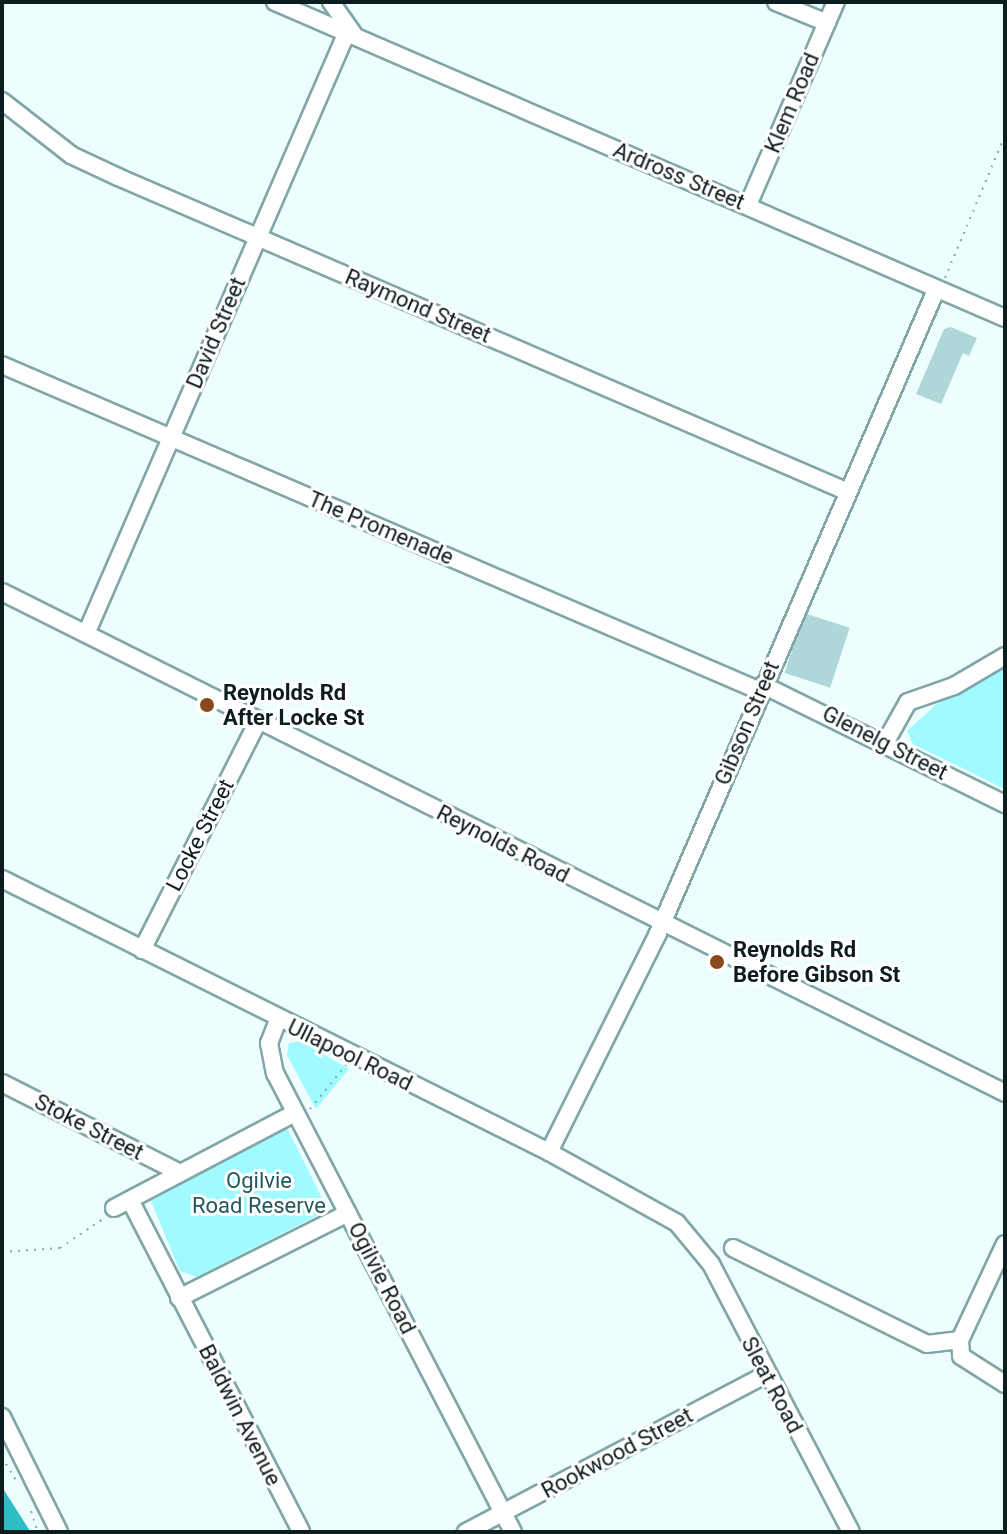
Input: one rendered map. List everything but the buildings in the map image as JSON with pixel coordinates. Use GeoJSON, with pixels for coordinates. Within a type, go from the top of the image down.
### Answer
{"type":"FeatureCollection","features":[{"type":"Feature","properties":{"kind":"street","name":"Ardross Street"},"geometry":{"type":"LineString","coordinates":[[275,2],[1005,318]]}},
{"type":"Feature","properties":{"kind":"street"},"geometry":{"type":"LineString","coordinates":[[331,2],[350,33]]}},
{"type":"Feature","properties":{"kind":"street"},"geometry":{"type":"LineString","coordinates":[[776,2],[827,23]]}},
{"type":"Feature","properties":{"kind":"street","name":"Klem Road"},"geometry":{"type":"LineString","coordinates":[[748,205],[836,2]]}},
{"type":"Feature","properties":{"kind":"street","name":"David Street"},"geometry":{"type":"LineString","coordinates":[[86,634],[257,236],[350,33]]}},
{"type":"Feature","properties":{"kind":"street","name":"Raymond Street"},"geometry":{"type":"LineString","coordinates":[[2,101],[71,155],[846,491]]}},
{"type":"Feature","properties":{"kind":"street","name":"Gibson Street"},"geometry":{"type":"LineString","coordinates":[[549,1152],[662,923],[846,491],[937,290]]}},
{"type":"Feature","properties":{"kind":"street","name":"The Promenade"},"geometry":{"type":"LineString","coordinates":[[2,365],[762,688]]}},
{"type":"Feature","properties":{"kind":"street","name":"Reynolds Road"},"geometry":{"type":"LineString","coordinates":[[2,592],[1005,1093]]}},
{"type":"Feature","properties":{"kind":"street"},"geometry":{"type":"LineString","coordinates":[[885,743],[908,702],[954,686],[1005,656]]}},
{"type":"Feature","properties":{"kind":"street","name":"Glenelg Street"},"geometry":{"type":"LineString","coordinates":[[762,688],[885,743],[1005,804]]}},
{"type":"Feature","properties":{"kind":"street","name":"Locke Street"},"geometry":{"type":"LineString","coordinates":[[142,950],[258,721]]}},
{"type":"Feature","properties":{"kind":"street","name":"Ullapool Road"},"geometry":{"type":"LineString","coordinates":[[2,879],[278,1020],[549,1152],[693,1238]]}},
{"type":"Feature","properties":{"kind":"street","name":"Ogilvie Road"},"geometry":{"type":"LineString","coordinates":[[278,1020],[271,1062],[302,1111],[348,1213],[513,1532]]}},
{"type":"Feature","properties":{"kind":"street","name":"Stoke Street"},"geometry":{"type":"LineString","coordinates":[[2,1083],[176,1171]]}},
{"type":"Feature","properties":{"kind":"street"},"geometry":{"type":"LineString","coordinates":[[114,1208],[176,1171],[302,1111]]}},
{"type":"Feature","properties":{"kind":"street","name":"Baldwin Avenue"},"geometry":{"type":"LineString","coordinates":[[130,1200],[301,1532]]}},
{"type":"Feature","properties":{"kind":"street"},"geometry":{"type":"LineString","coordinates":[[179,1298],[348,1213]]}},
{"type":"Feature","properties":{"kind":"street","name":"Sleat Road"},"geometry":{"type":"LineString","coordinates":[[693,1238],[851,1532]]}},
{"type":"Feature","properties":{"kind":"street"},"geometry":{"type":"LineString","coordinates":[[1005,1244],[960,1340],[961,1356],[1005,1384]]}},
{"type":"Feature","properties":{"kind":"street"},"geometry":{"type":"LineString","coordinates":[[733,1248],[927,1344],[960,1340]]}},
{"type":"Feature","properties":{"kind":"street","name":"Rookwood Street"},"geometry":{"type":"LineString","coordinates":[[466,1532],[767,1374]]}},
{"type":"Feature","properties":{"kind":"street"},"geometry":{"type":"LineString","coordinates":[[2,1417],[59,1532]]}},
{"type":"Feature","properties":{"kind":"path"},"geometry":{"type":"LineString","coordinates":[[937,290],[1005,135]]}},
{"type":"Feature","properties":{"kind":"path"},"geometry":{"type":"LineString","coordinates":[[302,1111],[352,1056]]}},
{"type":"Feature","properties":{"kind":"path"},"geometry":{"type":"LineString","coordinates":[[2,1252],[60,1248],[114,1208]]}},
{"type":"Feature","properties":{"kind":"path"},"geometry":{"type":"LineString","coordinates":[[2,1457],[23,1492]]}},
{"type":"Feature","properties":{"kind":"path"},"geometry":{"type":"LineString","coordinates":[[29,1505],[38,1532]]}},
{"type":"Feature","properties":{"kind":"green space"},"geometry":{"type":"Polygon","coordinates":[[[1005,664],[1005,789],[913,744],[907,731],[949,693],[1005,664]]]}},
{"type":"Feature","properties":{"kind":"green space"},"geometry":{"type":"Polygon","coordinates":[[[301,1041],[349,1069],[316,1109],[287,1055],[289,1043],[301,1041]]]}},
{"type":"Feature","properties":{"kind":"green space","name":"Ogilvie Road Reserve"},"geometry":{"type":"Polygon","coordinates":[[[286,1126],[328,1210],[197,1277],[180,1271],[151,1201],[286,1126]]]}},
{"type":"Feature","properties":{"kind":"shaded area"},"geometry":{"type":"Polygon","coordinates":[[[2,1487],[30,1531],[30,1532],[2,1532],[2,1487]]]}},
{"type":"Feature","properties":{"kind":"place","name":"Reynolds Rd After Locke St"},"geometry":{"type":"Point","coordinates":[207,705]}},
{"type":"Feature","properties":{"kind":"place","name":"Reynolds Rd Before Gibson St"},"geometry":{"type":"Point","coordinates":[717,962]}}]}
